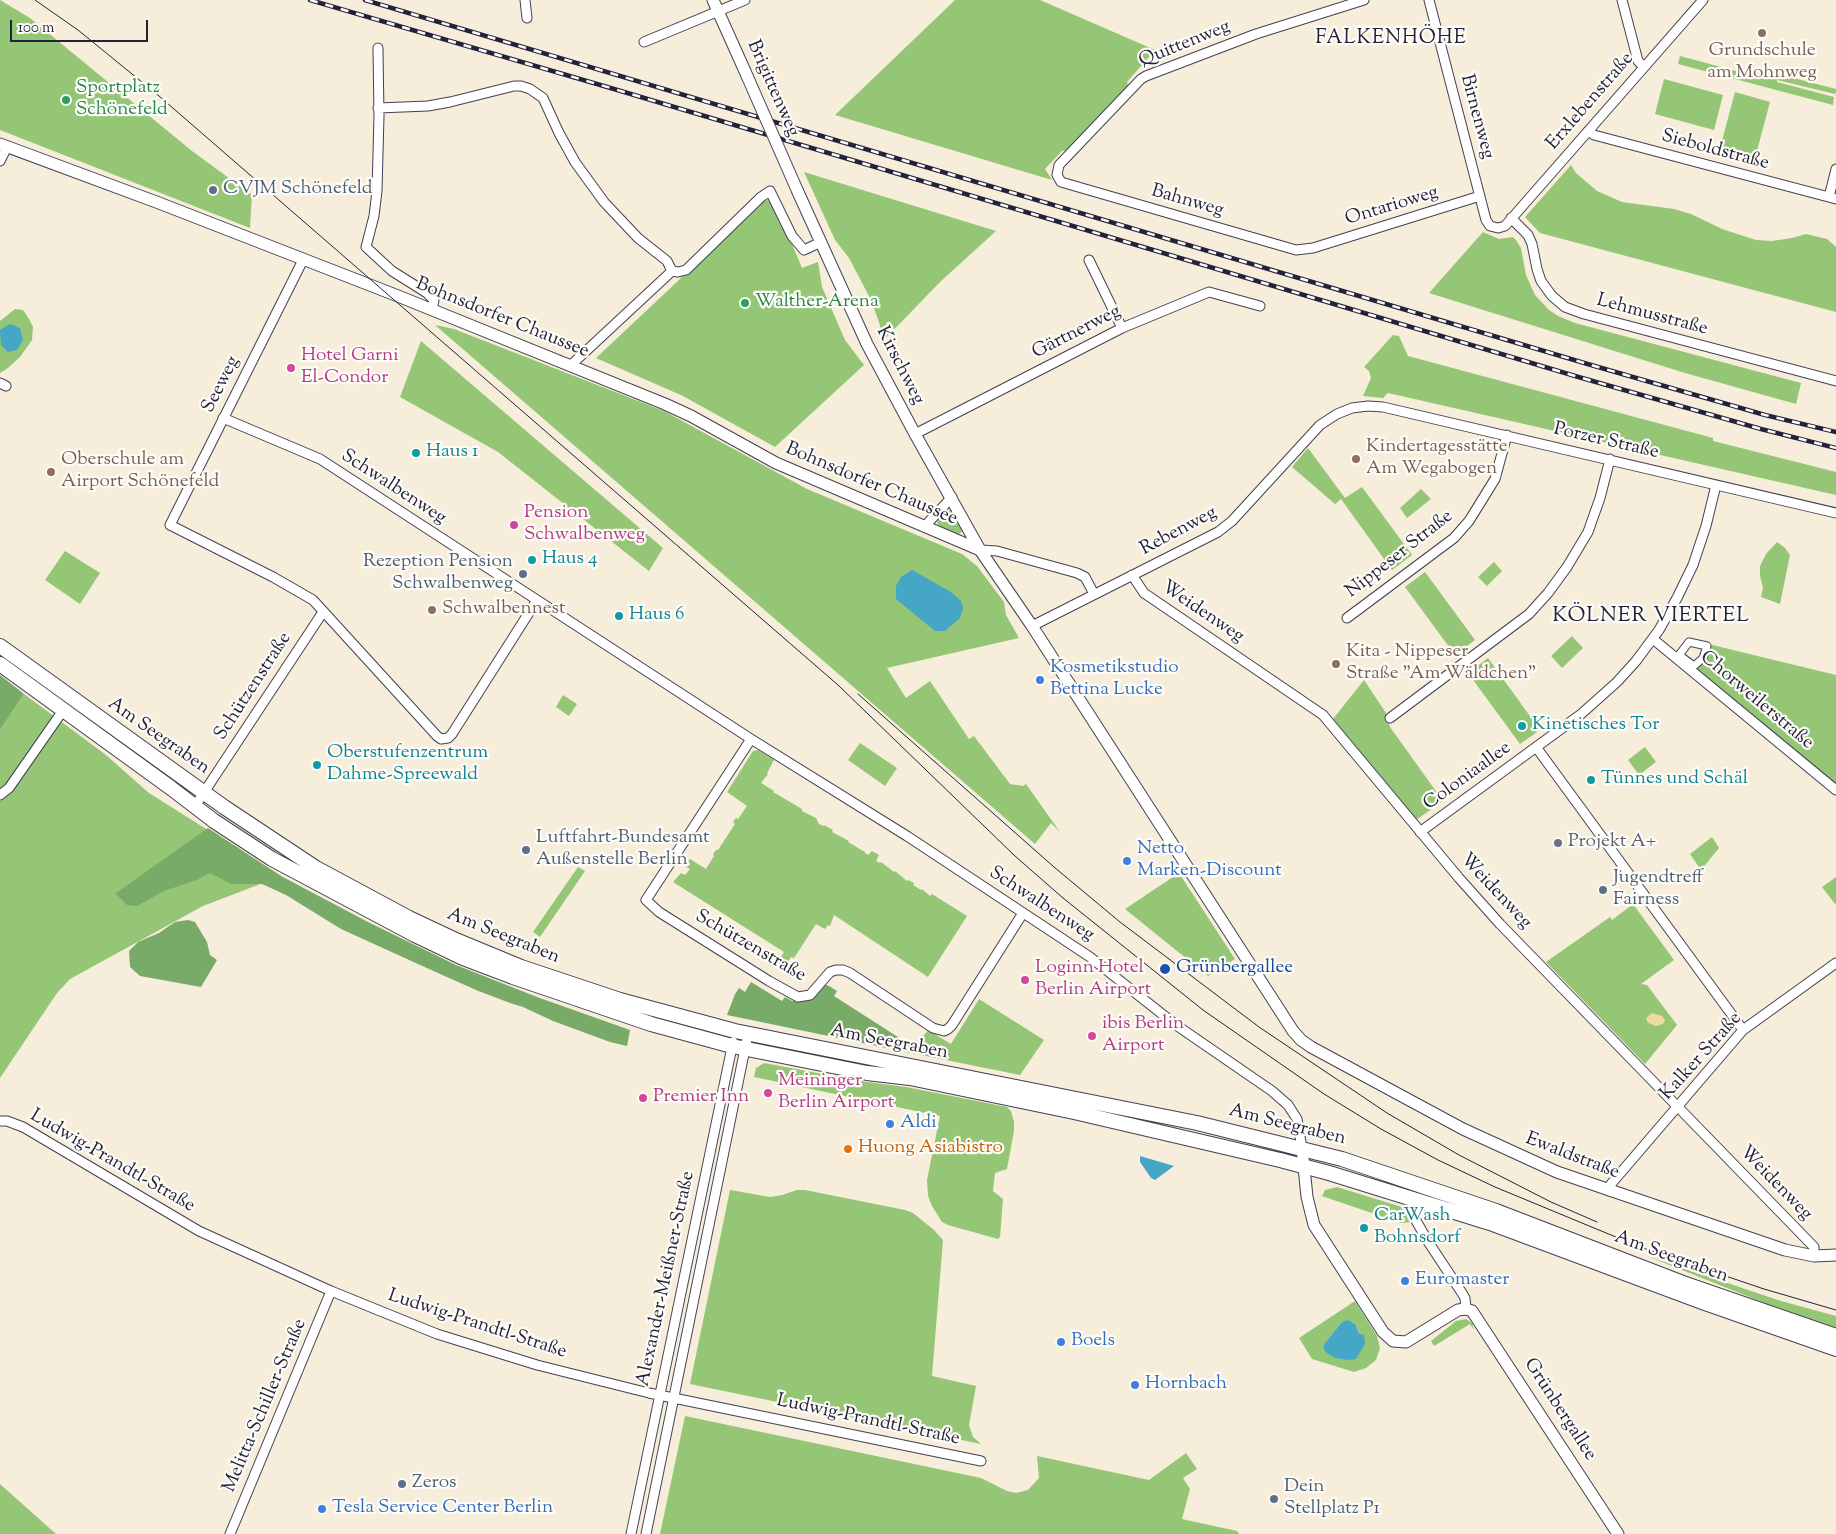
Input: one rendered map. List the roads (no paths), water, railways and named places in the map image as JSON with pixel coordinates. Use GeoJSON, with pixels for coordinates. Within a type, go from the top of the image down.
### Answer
{"type":"FeatureCollection","features":[{"type":"Feature","properties":{"kind":"main road","name":"Am Seegraben"},"geometry":{"type":"LineString","coordinates":[[0,646],[204,792],[316,868],[376,902],[458,941],[555,979],[620,1000],[741,1033],[1162,1116],[1342,1159],[1496,1212],[1683,1283],[1836,1336]]}},
{"type":"Feature","properties":{"kind":"main road","name":"Am Seegraben"},"geometry":{"type":"LineString","coordinates":[[0,664],[214,821],[272,860],[372,913],[463,958],[552,992],[636,1020],[739,1048],[867,1073],[910,1078],[1065,1110],[1304,1166],[1367,1184],[1417,1204],[1490,1223],[1702,1302],[1836,1349]]}},
{"type":"Feature","properties":{"kind":"street"},"geometry":{"type":"LineString","coordinates":[[525,0],[527,18]]}},
{"type":"Feature","properties":{"kind":"street","name":"Brigittenweg"},"geometry":{"type":"LineString","coordinates":[[713,0],[798,192]]}},
{"type":"Feature","properties":{"kind":"street"},"geometry":{"type":"LineString","coordinates":[[644,42],[745,0]]}},
{"type":"Feature","properties":{"kind":"street","name":"Quittenweg"},"geometry":{"type":"LineString","coordinates":[[1057,175],[1059,165],[1146,76],[1256,34],[1364,0]]}},
{"type":"Feature","properties":{"kind":"street","name":"Birnenweg"},"geometry":{"type":"LineString","coordinates":[[1428,0],[1486,220],[1490,226],[1498,228],[1508,222]]}},
{"type":"Feature","properties":{"kind":"street"},"geometry":{"type":"LineString","coordinates":[[1622,0],[1638,60],[1644,67]]}},
{"type":"Feature","properties":{"kind":"street","name":"Erxlebenstraße"},"geometry":{"type":"LineString","coordinates":[[1508,222],[1703,0]]}},
{"type":"Feature","properties":{"kind":"street"},"geometry":{"type":"LineString","coordinates":[[378,48],[377,191],[374,216],[366,247],[392,271],[427,293],[434,300],[432,310]]}},
{"type":"Feature","properties":{"kind":"street"},"geometry":{"type":"LineString","coordinates":[[378,108],[428,106],[514,86],[530,89],[543,98],[574,162],[604,202],[638,238],[667,261],[672,271]]}},
{"type":"Feature","properties":{"kind":"street","name":"Sieboldstraße"},"geometry":{"type":"LineString","coordinates":[[1588,131],[1594,136],[1832,198]]}},
{"type":"Feature","properties":{"kind":"street"},"geometry":{"type":"LineString","coordinates":[[0,161],[3,146]]}},
{"type":"Feature","properties":{"kind":"street","name":"Bohnsdorfer Chaussee"},"geometry":{"type":"LineString","coordinates":[[3,146],[131,193],[571,365],[691,416],[776,463],[980,550]]}},
{"type":"Feature","properties":{"kind":"street"},"geometry":{"type":"LineString","coordinates":[[1832,198],[1836,169]]}},
{"type":"Feature","properties":{"kind":"street","name":"Bahnweg"},"geometry":{"type":"LineString","coordinates":[[1057,175],[1060,182],[1286,248],[1296,250],[1313,248]]}},
{"type":"Feature","properties":{"kind":"street"},"geometry":{"type":"LineString","coordinates":[[672,271],[686,270],[761,197],[770,191],[792,236],[804,250],[821,242]]}},
{"type":"Feature","properties":{"kind":"street","name":"Kirschweg"},"geometry":{"type":"LineString","coordinates":[[798,192],[867,344],[915,434],[980,550],[1032,626]]}},
{"type":"Feature","properties":{"kind":"street","name":"Ontarioweg"},"geometry":{"type":"LineString","coordinates":[[1313,248],[1480,196]]}},
{"type":"Feature","properties":{"kind":"street","name":"Lehmusstraße"},"geometry":{"type":"LineString","coordinates":[[1508,222],[1528,235],[1541,281],[1552,296],[1565,307],[1584,314],[1836,380]]}},
{"type":"Feature","properties":{"kind":"street","name":"Seeweg"},"geometry":{"type":"LineString","coordinates":[[303,260],[170,526],[300,592],[313,600],[323,612]]}},
{"type":"Feature","properties":{"kind":"street"},"geometry":{"type":"LineString","coordinates":[[1089,260],[1122,328]]}},
{"type":"Feature","properties":{"kind":"street"},"geometry":{"type":"LineString","coordinates":[[571,365],[672,271]]}},
{"type":"Feature","properties":{"kind":"street","name":"Gärtnerweg"},"geometry":{"type":"LineString","coordinates":[[915,434],[1122,328],[1210,292],[1260,306]]}},
{"type":"Feature","properties":{"kind":"street","name":"Porzer Straße"},"geometry":{"type":"LineString","coordinates":[[1368,406],[1383,407],[1507,435],[1836,512]]}},
{"type":"Feature","properties":{"kind":"street","name":"Rebenweg"},"geometry":{"type":"LineString","coordinates":[[1032,626],[1218,532],[1232,521],[1325,421],[1352,408],[1368,406]]}},
{"type":"Feature","properties":{"kind":"street","name":"Schwalbenweg"},"geometry":{"type":"LineString","coordinates":[[224,418],[320,460],[750,739],[907,836],[1090,957],[1176,1025],[1272,1091],[1294,1112],[1300,1128],[1302,1148]]}},
{"type":"Feature","properties":{"kind":"street","name":"Nippeser Straße"},"geometry":{"type":"LineString","coordinates":[[1347,618],[1454,538],[1469,521],[1495,479],[1507,435]]}},
{"type":"Feature","properties":{"kind":"street"},"geometry":{"type":"LineString","coordinates":[[1390,718],[1528,614],[1548,593],[1567,567],[1588,532],[1600,498],[1610,459]]}},
{"type":"Feature","properties":{"kind":"street","name":"Coloniaallee"},"geometry":{"type":"LineString","coordinates":[[1420,832],[1580,715],[1636,661],[1653,639],[1677,598],[1693,565],[1706,526],[1716,485]]}},
{"type":"Feature","properties":{"kind":"street"},"geometry":{"type":"LineString","coordinates":[[924,527],[952,498]]}},
{"type":"Feature","properties":{"kind":"street"},"geometry":{"type":"LineString","coordinates":[[980,550],[997,551],[1077,573],[1085,577],[1094,594]]}},
{"type":"Feature","properties":{"kind":"street","name":"Weidenweg"},"geometry":{"type":"LineString","coordinates":[[1132,575],[1144,593],[1323,714],[1420,832],[1500,924],[1814,1247],[1814,1256]]}},
{"type":"Feature","properties":{"kind":"street"},"geometry":{"type":"LineString","coordinates":[[323,612],[441,739],[448,738],[452,734],[537,600]]}},
{"type":"Feature","properties":{"kind":"street","name":"Schützenstraße"},"geometry":{"type":"LineString","coordinates":[[195,806],[323,612]]}},
{"type":"Feature","properties":{"kind":"street","name":"Ewaldstraße"},"geometry":{"type":"LineString","coordinates":[[1032,626],[1301,1040],[1463,1129],[1557,1172],[1785,1250],[1814,1256],[1836,1255]]}},
{"type":"Feature","properties":{"kind":"street","name":"Chorweilerstraße"},"geometry":{"type":"LineString","coordinates":[[1653,639],[1836,790]]}},
{"type":"Feature","properties":{"kind":"street"},"geometry":{"type":"LineString","coordinates":[[0,795],[9,788],[64,710]]}},
{"type":"Feature","properties":{"kind":"street","name":"Schützenstraße"},"geometry":{"type":"LineString","coordinates":[[750,739],[646,900],[659,912],[798,997],[810,995],[830,972],[843,970],[933,1028],[944,1031],[952,1025],[1023,913]]}},
{"type":"Feature","properties":{"kind":"street"},"geometry":{"type":"LineString","coordinates":[[1536,747],[1743,1030]]}},
{"type":"Feature","properties":{"kind":"street","name":"Kalker Straße"},"geometry":{"type":"LineString","coordinates":[[1609,1190],[1611,1184],[1743,1030],[1836,963]]}},
{"type":"Feature","properties":{"kind":"street","name":"Alexander-Meißner-Straße"},"geometry":{"type":"LineString","coordinates":[[646,1534],[674,1399],[741,1033]]}},
{"type":"Feature","properties":{"kind":"street","name":"Alexander-Meißner-Straße"},"geometry":{"type":"LineString","coordinates":[[631,1534],[741,1033]]}},
{"type":"Feature","properties":{"kind":"street","name":"Ludwig-Prandtl-Straße"},"geometry":{"type":"LineString","coordinates":[[0,1121],[23,1127],[199,1231],[331,1291],[437,1334],[537,1365],[660,1396],[981,1461]]}},
{"type":"Feature","properties":{"kind":"street"},"geometry":{"type":"LineString","coordinates":[[1302,1148],[1307,1197],[1314,1225],[1388,1338],[1399,1343],[1406,1342],[1458,1310],[1466,1309]]}},
{"type":"Feature","properties":{"kind":"street","name":"Grünbergallee"},"geometry":{"type":"LineString","coordinates":[[1417,1204],[1414,1217],[1465,1298],[1466,1309],[1472,1311],[1481,1322],[1618,1534]]}},
{"type":"Feature","properties":{"kind":"street","name":"Melitta-Schiller-Straße"},"geometry":{"type":"LineString","coordinates":[[230,1534],[331,1291]]}},
{"type":"Feature","properties":{"kind":"water"},"geometry":{"type":"Polygon","coordinates":[[[10,324],[20,328],[23,340],[17,350],[8,352],[1,345],[0,330],[10,324]]]}},
{"type":"Feature","properties":{"kind":"water"},"geometry":{"type":"Polygon","coordinates":[[[912,570],[951,592],[961,601],[963,608],[960,618],[945,631],[935,631],[896,599],[896,586],[901,577],[912,570]]]}},
{"type":"Feature","properties":{"kind":"water"},"geometry":{"type":"Polygon","coordinates":[[[1140,1156],[1174,1166],[1155,1180],[1151,1178],[1140,1162],[1140,1156]]]}},
{"type":"Feature","properties":{"kind":"water"},"geometry":{"type":"Polygon","coordinates":[[[1348,1320],[1356,1325],[1359,1334],[1364,1335],[1365,1344],[1356,1359],[1335,1358],[1324,1350],[1324,1344],[1342,1322],[1348,1320]]]}},
{"type":"Feature","properties":{"kind":"tram line"},"geometry":{"type":"LineString","coordinates":[[35,0],[78,30],[159,96],[838,685],[1015,856],[1063,898],[1203,1010],[1324,1094],[1381,1129],[1438,1160],[1495,1187],[1640,1247],[1764,1289],[1836,1310]]}},
{"type":"Feature","properties":{"kind":"tram line"},"geometry":{"type":"LineString","coordinates":[[858,694],[1054,867],[1120,922],[1259,1027],[1387,1113],[1459,1155],[1551,1202],[1597,1222]]}},
{"type":"Feature","properties":{"kind":"railway"},"geometry":{"type":"LineString","coordinates":[[310,0],[1575,376],[1761,429],[1836,448]]}},
{"type":"Feature","properties":{"kind":"railway"},"geometry":{"type":"LineString","coordinates":[[365,0],[1591,365],[1765,415],[1836,432]]}},
{"type":"Feature","properties":{"kind":"place","name":"Grundschule am Mohnweg"},"geometry":{"type":"Point","coordinates":[1762,33]}},
{"type":"Feature","properties":{"kind":"place","name":"Sportplatz Schönefeld"},"geometry":{"type":"Point","coordinates":[66,100]}},
{"type":"Feature","properties":{"kind":"place","name":"CVJM Schönefeld"},"geometry":{"type":"Point","coordinates":[213,190]}},
{"type":"Feature","properties":{"kind":"place","name":"Walther-Arena"},"geometry":{"type":"Point","coordinates":[745,303]}},
{"type":"Feature","properties":{"kind":"place","name":"Hotel Garni El-Condor"},"geometry":{"type":"Point","coordinates":[291,368]}},
{"type":"Feature","properties":{"kind":"place","name":"Haus 1"},"geometry":{"type":"Point","coordinates":[416,453]}},
{"type":"Feature","properties":{"kind":"place","name":"Kindertagesstätte Am Wegabogen"},"geometry":{"type":"Point","coordinates":[1356,459]}},
{"type":"Feature","properties":{"kind":"place","name":"Oberschule am Airport Schönefeld"},"geometry":{"type":"Point","coordinates":[51,472]}},
{"type":"Feature","properties":{"kind":"place","name":"Pension Schwalbenweg"},"geometry":{"type":"Point","coordinates":[514,525]}},
{"type":"Feature","properties":{"kind":"place","name":"Haus 4"},"geometry":{"type":"Point","coordinates":[532,560]}},
{"type":"Feature","properties":{"kind":"place","name":"Rezeption Pension Schwalbenweg"},"geometry":{"type":"Point","coordinates":[523,574]}},
{"type":"Feature","properties":{"kind":"place","name":"Schwalbennest"},"geometry":{"type":"Point","coordinates":[432,610]}},
{"type":"Feature","properties":{"kind":"place","name":"Haus 6"},"geometry":{"type":"Point","coordinates":[619,616]}},
{"type":"Feature","properties":{"kind":"place","name":"Kita - Nippeser Straße \"Am Wäldchen\""},"geometry":{"type":"Point","coordinates":[1336,664]}},
{"type":"Feature","properties":{"kind":"place","name":"Kosmetikstudio Bettina Lucke"},"geometry":{"type":"Point","coordinates":[1040,680]}},
{"type":"Feature","properties":{"kind":"place","name":"Kinetisches Tor"},"geometry":{"type":"Point","coordinates":[1522,726]}},
{"type":"Feature","properties":{"kind":"place","name":"Oberstufenzentrum Dahme-Spreewald"},"geometry":{"type":"Point","coordinates":[317,765]}},
{"type":"Feature","properties":{"kind":"place","name":"Tünnes und Schäl"},"geometry":{"type":"Point","coordinates":[1591,780]}},
{"type":"Feature","properties":{"kind":"place","name":"Projekt A+"},"geometry":{"type":"Point","coordinates":[1558,843]}},
{"type":"Feature","properties":{"kind":"place","name":"Luftfahrt-Bundesamt Außenstelle Berlin"},"geometry":{"type":"Point","coordinates":[526,850]}},
{"type":"Feature","properties":{"kind":"place","name":"Netto Marken-Discount"},"geometry":{"type":"Point","coordinates":[1127,861]}},
{"type":"Feature","properties":{"kind":"place","name":"Jugendtreff Fairness"},"geometry":{"type":"Point","coordinates":[1603,890]}},
{"type":"Feature","properties":{"kind":"place","name":"Grünbergallee"},"geometry":{"type":"Point","coordinates":[1165,969]}},
{"type":"Feature","properties":{"kind":"place","name":"Loginn Hotel Berlin Airport"},"geometry":{"type":"Point","coordinates":[1025,980]}},
{"type":"Feature","properties":{"kind":"place","name":"ibis Berlin Airport"},"geometry":{"type":"Point","coordinates":[1092,1036]}},
{"type":"Feature","properties":{"kind":"place","name":"Meininger Berlin Airport"},"geometry":{"type":"Point","coordinates":[768,1093]}},
{"type":"Feature","properties":{"kind":"place","name":"Premier Inn"},"geometry":{"type":"Point","coordinates":[643,1098]}},
{"type":"Feature","properties":{"kind":"place","name":"Aldi"},"geometry":{"type":"Point","coordinates":[890,1124]}},
{"type":"Feature","properties":{"kind":"place","name":"Huong Asiabistro"},"geometry":{"type":"Point","coordinates":[848,1149]}},
{"type":"Feature","properties":{"kind":"place","name":"CarWash Bohnsdorf"},"geometry":{"type":"Point","coordinates":[1364,1228]}},
{"type":"Feature","properties":{"kind":"place","name":"Euromaster"},"geometry":{"type":"Point","coordinates":[1405,1281]}},
{"type":"Feature","properties":{"kind":"place","name":"Boels"},"geometry":{"type":"Point","coordinates":[1061,1342]}},
{"type":"Feature","properties":{"kind":"place","name":"Hornbach"},"geometry":{"type":"Point","coordinates":[1135,1385]}},
{"type":"Feature","properties":{"kind":"place","name":"Zeros"},"geometry":{"type":"Point","coordinates":[402,1484]}},
{"type":"Feature","properties":{"kind":"place","name":"Dein Stellplatz P1"},"geometry":{"type":"Point","coordinates":[1274,1499]}},
{"type":"Feature","properties":{"kind":"place","name":"Tesla Service Center Berlin"},"geometry":{"type":"Point","coordinates":[322,1509]}},
{"type":"Feature","properties":{"kind":"district","name":"FALKENHÖHE"},"geometry":{"type":"Point","coordinates":[1391,40]}},
{"type":"Feature","properties":{"kind":"district","name":"KÖLNER VIERTEL"},"geometry":{"type":"Point","coordinates":[1651,617]}}]}
